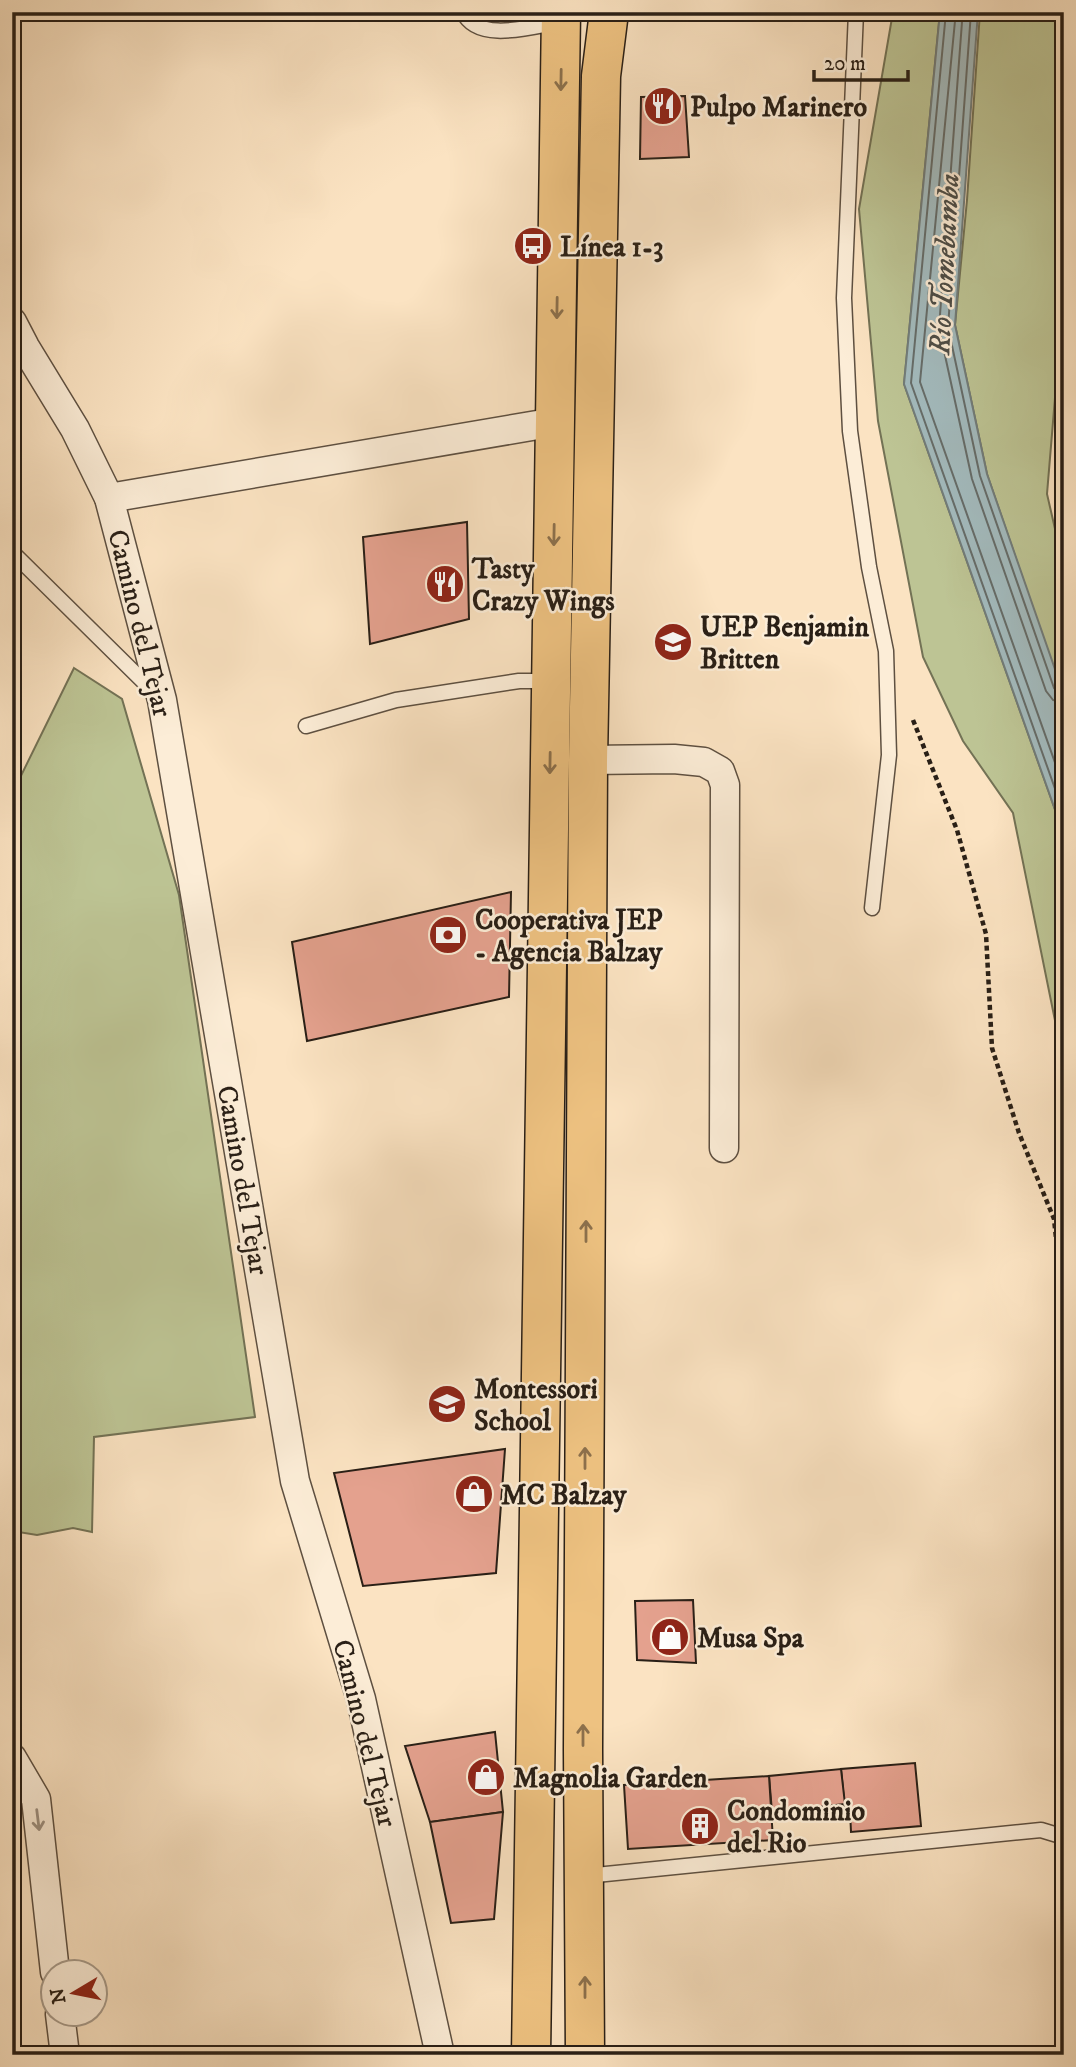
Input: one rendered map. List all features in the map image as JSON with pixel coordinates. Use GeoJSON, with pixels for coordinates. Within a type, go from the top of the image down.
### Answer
{"type":"FeatureCollection","features":[{"type":"Feature","properties":{"kind":"main road"},"geometry":{"type":"LineString","coordinates":[[585,2055],[588,760],[601,76],[609,12]]}},
{"type":"Feature","properties":{"kind":"main road"},"geometry":{"type":"LineString","coordinates":[[531,2055],[562,17]]}},
{"type":"Feature","properties":{"kind":"street","name":"Camino del Tejar"},"geometry":{"type":"LineString","coordinates":[[12,322],[75,429],[109,498],[162,700],[295,1481],[361,1699],[440,2055]]}},
{"type":"Feature","properties":{"kind":"street"},"geometry":{"type":"LineString","coordinates":[[109,498],[555,422]]}},
{"type":"Feature","properties":{"kind":"street"},"geometry":{"type":"LineString","coordinates":[[588,760],[674,759],[704,762],[720,771],[725,785],[724,1148]]}},
{"type":"Feature","properties":{"kind":"street"},"geometry":{"type":"LineString","coordinates":[[12,1758],[36,1799],[53,1958]]}},
{"type":"Feature","properties":{"kind":"street"},"geometry":{"type":"LineString","coordinates":[[62,2028],[65,2055]]}},
{"type":"Feature","properties":{"kind":"lane"},"geometry":{"type":"LineString","coordinates":[[463,12],[467,21],[483,29],[509,30],[562,17]]}},
{"type":"Feature","properties":{"kind":"lane"},"geometry":{"type":"LineString","coordinates":[[856,12],[844,298],[849,418],[869,567],[886,651],[889,755],[872,908]]}},
{"type":"Feature","properties":{"kind":"lane"},"geometry":{"type":"LineString","coordinates":[[12,552],[162,700]]}},
{"type":"Feature","properties":{"kind":"lane"},"geometry":{"type":"LineString","coordinates":[[306,726],[396,701],[519,681],[551,681]]}},
{"type":"Feature","properties":{"kind":"lane"},"geometry":{"type":"LineString","coordinates":[[584,1876],[1041,1830],[1064,1837]]}},
{"type":"Feature","properties":{"kind":"path"},"geometry":{"type":"LineString","coordinates":[[911,715],[957,830],[986,934],[992,1048],[1019,1133],[1054,1219],[1064,1315]]}},
{"type":"Feature","properties":{"kind":"green space"},"geometry":{"type":"Polygon","coordinates":[[[893,12],[940,12],[904,384],[1064,835],[1064,1065],[1013,813],[963,741],[923,657],[878,421],[859,209],[893,12]]]}},
{"type":"Feature","properties":{"kind":"green space"},"geometry":{"type":"Polygon","coordinates":[[[980,12],[1064,12],[1064,339],[1058,362],[1047,494],[1064,568],[1064,699],[987,474],[955,325],[980,12]]]}},
{"type":"Feature","properties":{"kind":"green space"},"geometry":{"type":"Polygon","coordinates":[[[74,668],[122,699],[179,895],[255,1417],[94,1437],[92,1532],[73,1528],[37,1535],[12,1531],[12,794],[74,668]]]}},
{"type":"Feature","properties":{"kind":"water","name":"Río Tomebamba"},"geometry":{"type":"Polygon","coordinates":[[[940,12],[978,12],[955,325],[987,474],[1064,695],[1064,835],[904,384],[940,12]]]}},
{"type":"Feature","properties":{"kind":"building"},"geometry":{"type":"Polygon","coordinates":[[[685,96],[689,157],[640,159],[641,97],[685,96]]]}},
{"type":"Feature","properties":{"kind":"building"},"geometry":{"type":"Polygon","coordinates":[[[467,522],[469,619],[370,644],[363,537],[467,522]]]}},
{"type":"Feature","properties":{"kind":"building"},"geometry":{"type":"Polygon","coordinates":[[[511,892],[509,997],[307,1041],[292,942],[511,892]]]}},
{"type":"Feature","properties":{"kind":"building"},"geometry":{"type":"Polygon","coordinates":[[[505,1449],[496,1573],[363,1586],[334,1473],[505,1449]]]}},
{"type":"Feature","properties":{"kind":"building"},"geometry":{"type":"Polygon","coordinates":[[[693,1600],[696,1663],[637,1660],[635,1601],[693,1600]]]}},
{"type":"Feature","properties":{"kind":"building"},"geometry":{"type":"Polygon","coordinates":[[[495,1732],[503,1812],[430,1822],[405,1746],[495,1732]]]}},
{"type":"Feature","properties":{"kind":"building","name":"Condominio del Rio"},"geometry":{"type":"Polygon","coordinates":[[[915,1763],[921,1826],[851,1832],[850,1810],[845,1810],[841,1769],[915,1763]]]}},
{"type":"Feature","properties":{"kind":"building","name":"Condominio del Rio"},"geometry":{"type":"Polygon","coordinates":[[[841,1769],[845,1804],[772,1812],[769,1776],[841,1769]]]}},
{"type":"Feature","properties":{"kind":"building","name":"Condominio del Rio"},"geometry":{"type":"Polygon","coordinates":[[[769,1776],[773,1840],[628,1849],[624,1785],[769,1776]]]}},
{"type":"Feature","properties":{"kind":"building"},"geometry":{"type":"Polygon","coordinates":[[[503,1812],[494,1919],[451,1923],[430,1822],[503,1812]]]}},
{"type":"Feature","properties":{"kind":"place","name":"Pulpo Marinero"},"geometry":{"type":"Point","coordinates":[663,106]}},
{"type":"Feature","properties":{"kind":"place","name":"Línea 1-3"},"geometry":{"type":"Point","coordinates":[533,246]}},
{"type":"Feature","properties":{"kind":"place","name":"Tasty Crazy Wings"},"geometry":{"type":"Point","coordinates":[445,584]}},
{"type":"Feature","properties":{"kind":"place","name":"UEP Benjamin Britten"},"geometry":{"type":"Point","coordinates":[673,642]}},
{"type":"Feature","properties":{"kind":"place","name":"Cooperativa JEP - Agencia Balzay"},"geometry":{"type":"Point","coordinates":[448,935]}},
{"type":"Feature","properties":{"kind":"place","name":"Montessori School"},"geometry":{"type":"Point","coordinates":[447,1404]}},
{"type":"Feature","properties":{"kind":"place","name":"MC Balzay"},"geometry":{"type":"Point","coordinates":[474,1494]}},
{"type":"Feature","properties":{"kind":"place","name":"Musa Spa"},"geometry":{"type":"Point","coordinates":[670,1637]}},
{"type":"Feature","properties":{"kind":"place","name":"Magnolia Garden"},"geometry":{"type":"Point","coordinates":[486,1777]}},
{"type":"Feature","properties":{"kind":"place","name":"Condominio del Rio"},"geometry":{"type":"Point","coordinates":[700,1826]}}]}
